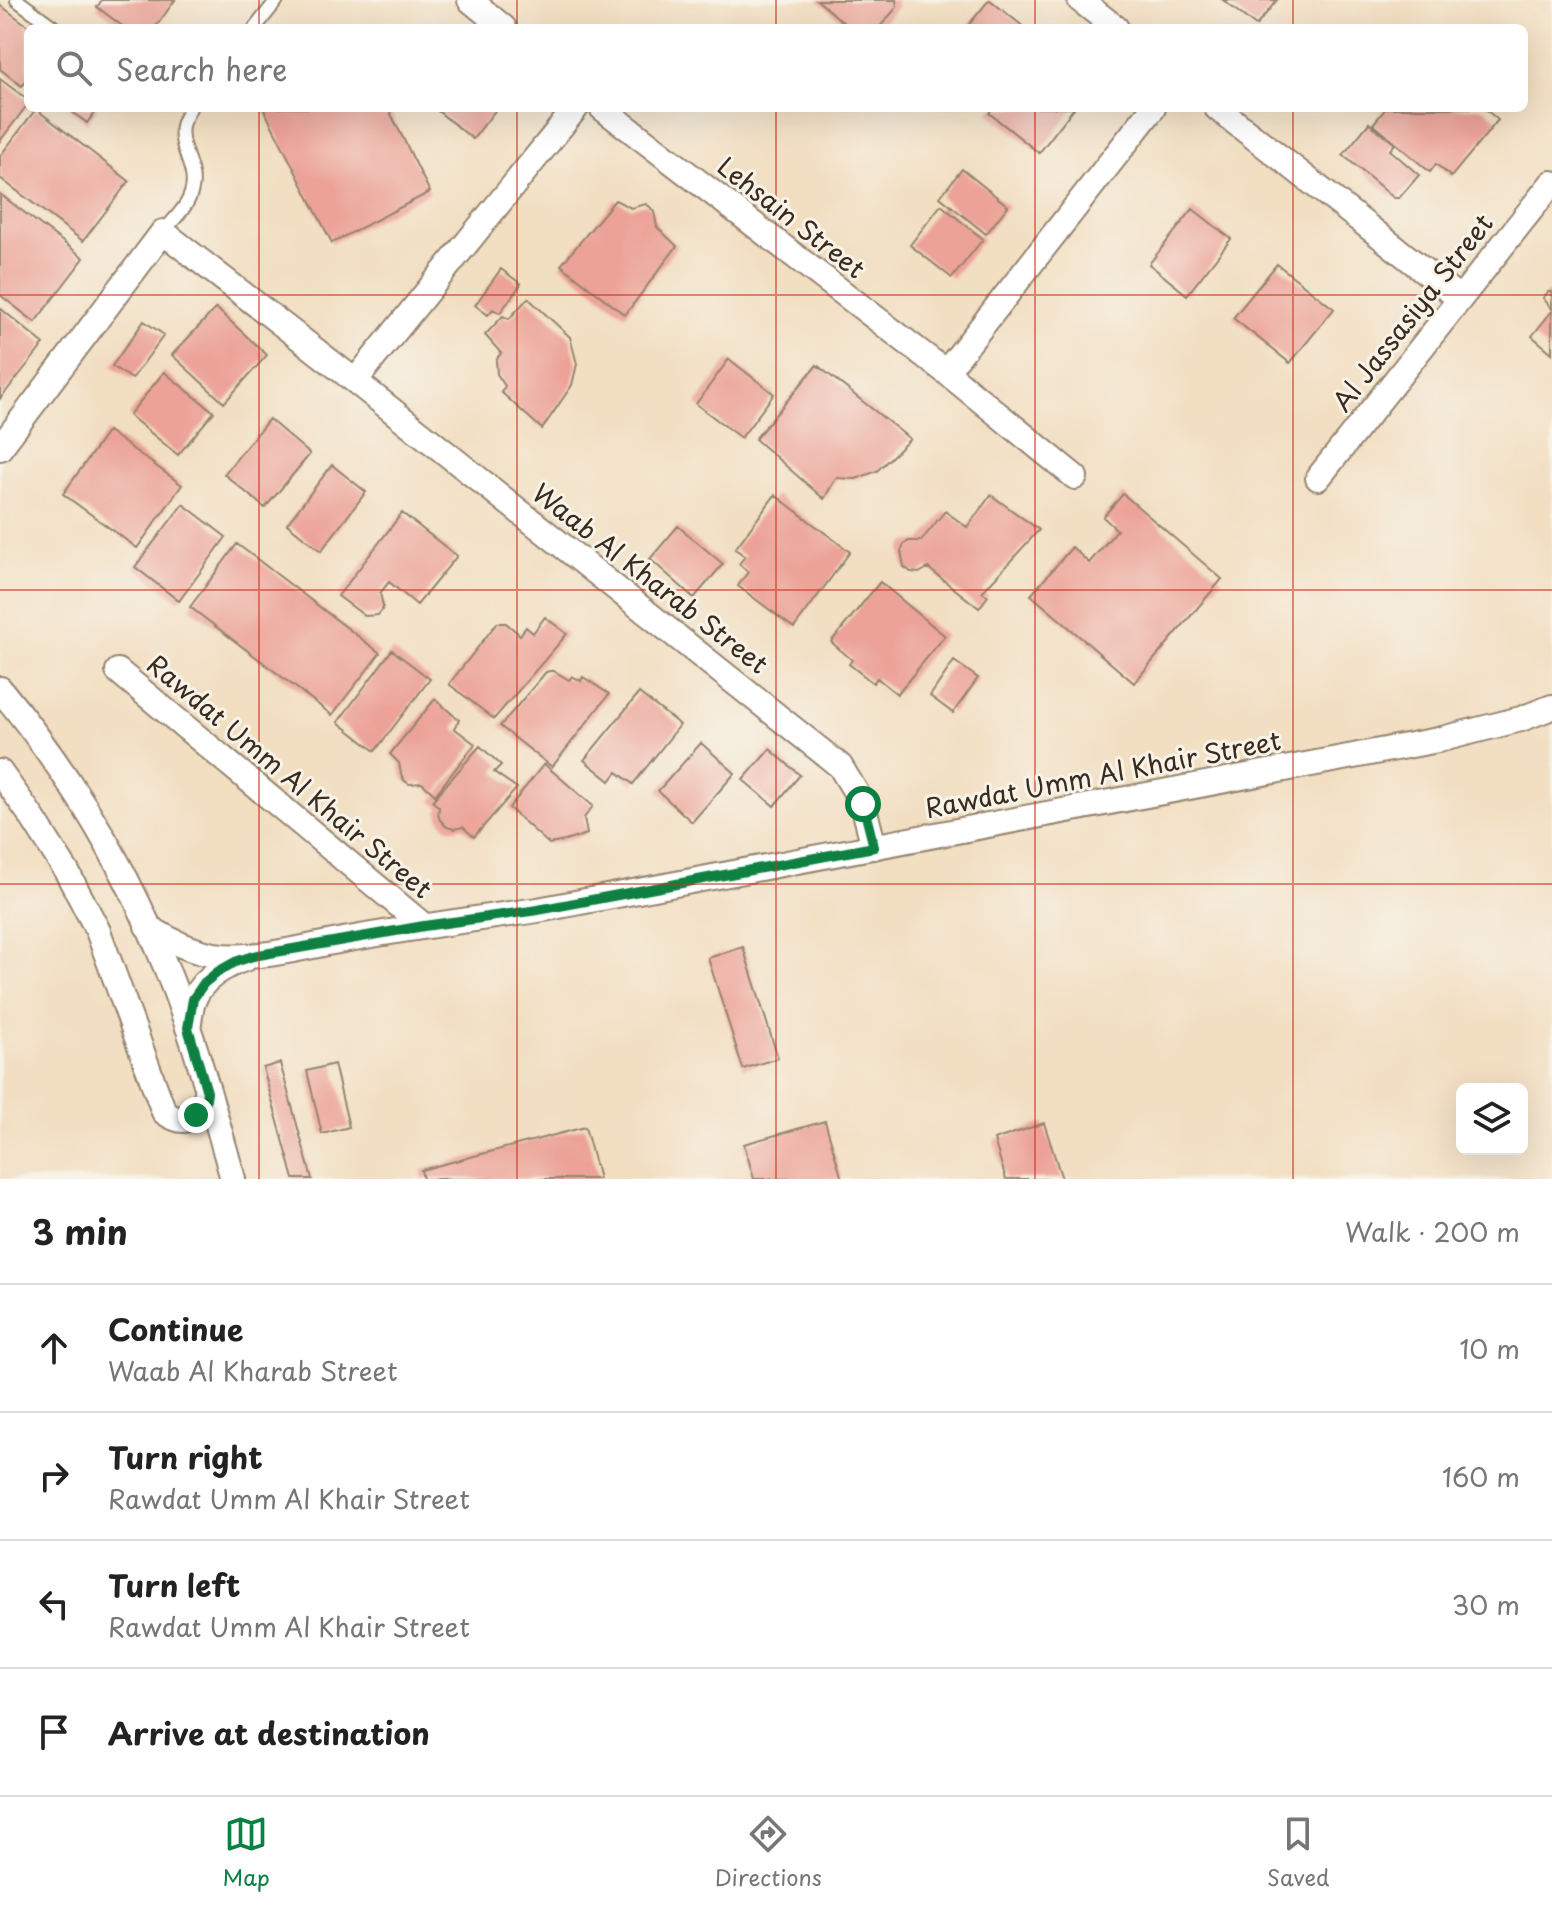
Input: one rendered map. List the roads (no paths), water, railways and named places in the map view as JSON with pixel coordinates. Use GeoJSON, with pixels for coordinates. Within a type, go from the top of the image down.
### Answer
{"type":"FeatureCollection","features":[{"type":"Feature","properties":{"kind":"street"},"geometry":{"type":"LineString","coordinates":[[470,0],[499,24]]}},
{"type":"Feature","properties":{"kind":"street"},"geometry":{"type":"LineString","coordinates":[[1080,0],[1111,24]]}},
{"type":"Feature","properties":{"kind":"street"},"geometry":{"type":"LineString","coordinates":[[355,381],[573,112]]}},
{"type":"Feature","properties":{"kind":"street","name":"Lehsain Street"},"geometry":{"type":"LineString","coordinates":[[607,112],[946,372],[1075,477]]}},
{"type":"Feature","properties":{"kind":"street"},"geometry":{"type":"LineString","coordinates":[[946,372],[1150,112]]}},
{"type":"Feature","properties":{"kind":"street"},"geometry":{"type":"LineString","coordinates":[[1222,112],[1459,298]]}},
{"type":"Feature","properties":{"kind":"street","name":"Al Jassasiya Street"},"geometry":{"type":"LineString","coordinates":[[1318,478],[1552,183]]}},
{"type":"Feature","properties":{"kind":"street"},"geometry":{"type":"LineString","coordinates":[[0,448],[163,232]]}},
{"type":"Feature","properties":{"kind":"street","name":"Waab Al Kharab Street"},"geometry":{"type":"LineString","coordinates":[[163,232],[840,766],[863,804],[874,847]]}},
{"type":"Feature","properties":{"kind":"street","name":"Rawdat Umm Al Khair Street"},"geometry":{"type":"LineString","coordinates":[[118,671],[424,926]]}},
{"type":"Feature","properties":{"kind":"street"},"geometry":{"type":"LineString","coordinates":[[0,689],[66,776],[132,892],[160,952],[188,1028],[233,1179]]}},
{"type":"Feature","properties":{"kind":"street","name":"Rawdat Umm Al Khair Street"},"geometry":{"type":"LineString","coordinates":[[147,926],[197,951],[225,956],[253,956],[538,910],[1438,740],[1521,719],[1552,707]]}},
{"type":"Feature","properties":{"kind":"street"},"geometry":{"type":"LineString","coordinates":[[0,772],[67,872],[98,931],[164,1112],[176,1120],[187,1120],[204,1110],[207,1092]]}},
{"type":"Feature","properties":{"kind":"street","name":"Rawdat Umm Al Khair Street"},"geometry":{"type":"LineString","coordinates":[[188,1028],[193,999],[204,983],[227,966],[253,956]]}},
{"type":"Feature","properties":{"kind":"lane"},"geometry":{"type":"LineString","coordinates":[[17,0],[50,24]]}},
{"type":"Feature","properties":{"kind":"lane"},"geometry":{"type":"LineString","coordinates":[[258,24],[277,0]]}},
{"type":"Feature","properties":{"kind":"lane"},"geometry":{"type":"LineString","coordinates":[[163,232],[187,203],[193,189],[193,173],[183,143],[182,126],[188,112]]}}]}
